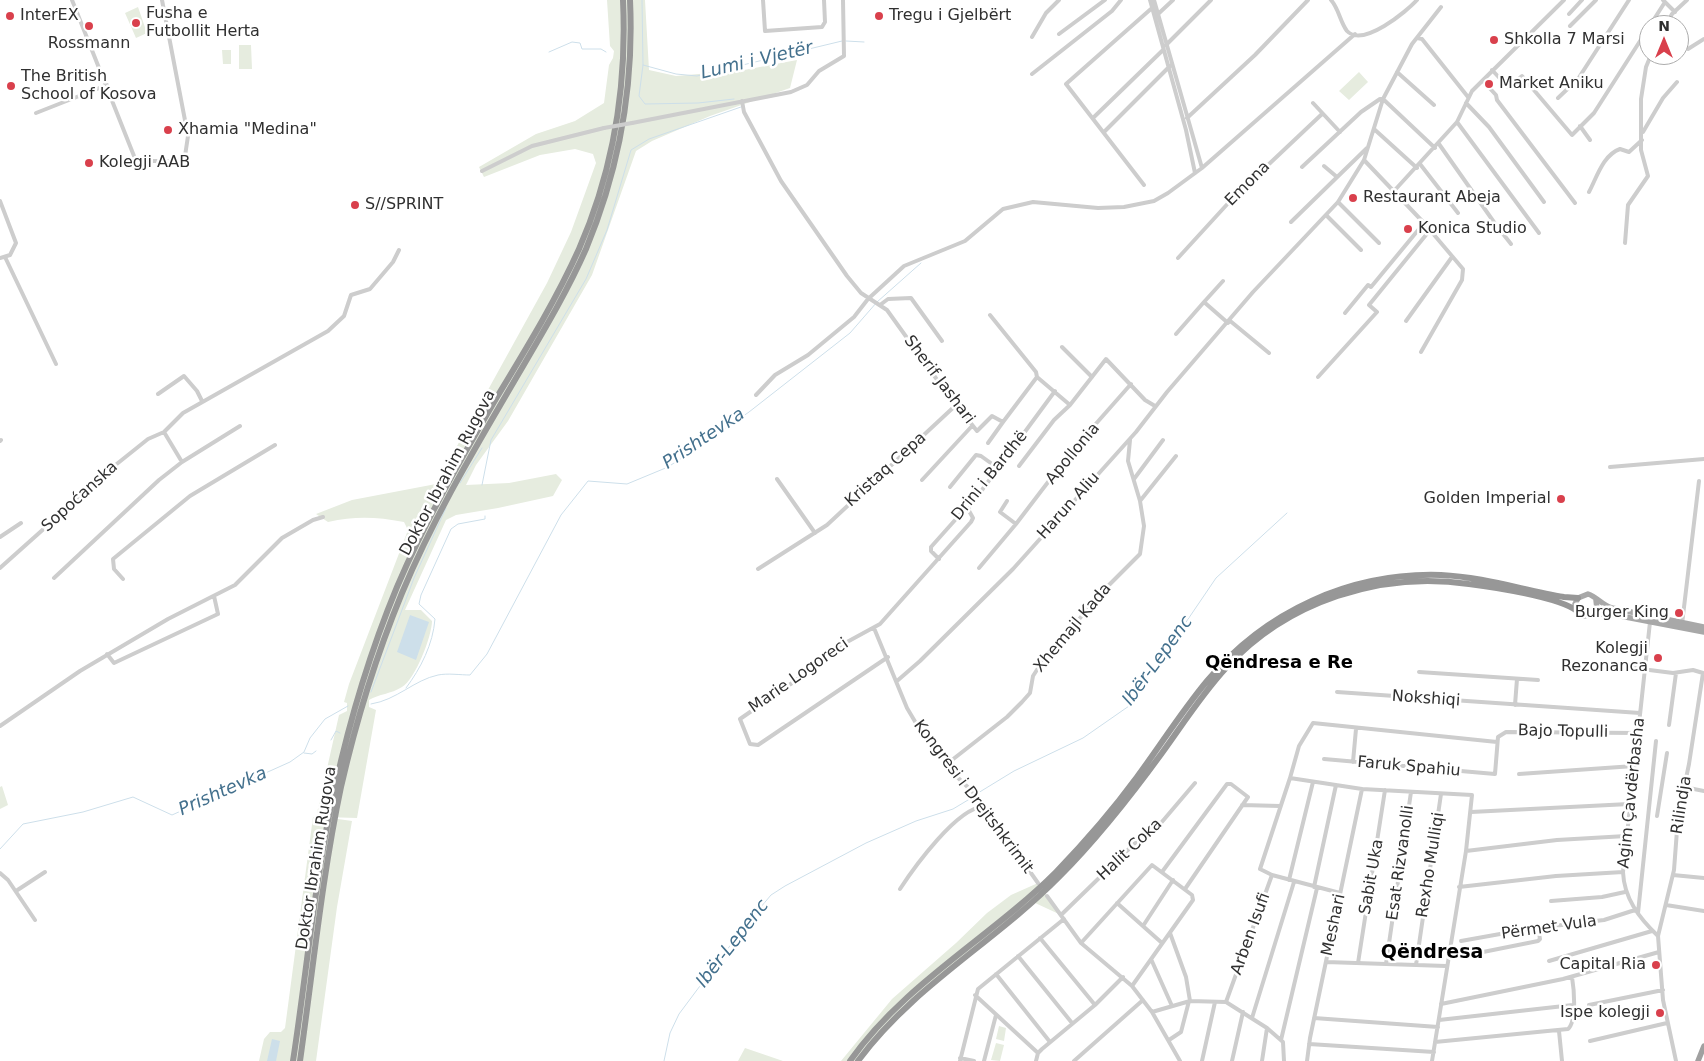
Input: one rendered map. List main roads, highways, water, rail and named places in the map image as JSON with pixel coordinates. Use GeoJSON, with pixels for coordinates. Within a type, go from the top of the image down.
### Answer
{"type":"FeatureCollection","features":[{"type":"Feature","properties":{"kind":"highway","name":"Doktor Ibrahim Rugova"},"geometry":{"type":"LineString","coordinates":[[293,1061],[331,806],[361,688],[386,615],[426,525],[465,451],[558,292],[588,227],[602,182],[618,111],[623,60],[623,0]]}},
{"type":"Feature","properties":{"kind":"highway","name":"Doktor Ibrahim Rugova"},"geometry":{"type":"LineString","coordinates":[[300,1061],[337,808],[354,734],[375,664],[403,590],[431,528],[564,295],[594,229],[609,183],[624,111],[630,54],[630,0]]}},
{"type":"Feature","properties":{"kind":"highway"},"geometry":{"type":"LineString","coordinates":[[850,1061],[875,1029],[898,1006],[1001,922],[1060,868],[1120,800],[1214,673],[1248,640],[1275,620],[1303,604],[1338,590],[1373,580],[1406,576],[1459,577],[1554,596],[1578,598]]}},
{"type":"Feature","properties":{"kind":"highway"},"geometry":{"type":"LineString","coordinates":[[858,1061],[902,1011],[1012,920],[1072,864],[1124,804],[1226,668],[1251,644],[1278,625],[1306,609],[1340,595],[1374,586],[1406,581],[1439,581],[1476,585],[1560,603],[1577,610]]}},
{"type":"Feature","properties":{"kind":"highway"},"geometry":{"type":"LineString","coordinates":[[304,1061],[305,1025]]}},
{"type":"Feature","properties":{"kind":"highway"},"geometry":{"type":"LineString","coordinates":[[1698,1061],[1704,1046]]}},
{"type":"Feature","properties":{"kind":"main road"},"geometry":{"type":"LineString","coordinates":[[1704,627],[1682,624],[1612,608],[1588,594],[1578,598],[1575,604],[1577,610],[1584,616],[1610,614],[1704,632]]}},
{"type":"Feature","properties":{"kind":"main road"},"geometry":{"type":"LineString","coordinates":[[1593,614],[1597,609],[1596,600]]}},
{"type":"Feature","properties":{"kind":"water"},"geometry":{"type":"Polygon","coordinates":[[[410,615],[429,622],[416,660],[397,652],[410,615]]]}},
{"type":"Feature","properties":{"kind":"water"},"geometry":{"type":"Polygon","coordinates":[[[272,1039],[280,1041],[276,1061],[267,1061],[272,1039]]]}},
{"type":"Feature","properties":{"kind":"waterway"},"geometry":{"type":"LineString","coordinates":[[642,0],[643,65],[639,96],[645,104],[698,103],[734,99]]}},
{"type":"Feature","properties":{"kind":"waterway","name":"Lumi i Vjetër"},"geometry":{"type":"LineString","coordinates":[[643,65],[676,74],[697,76],[842,41]]}},
{"type":"Feature","properties":{"kind":"waterway","name":"Lumi i Vjetër"},"geometry":{"type":"LineString","coordinates":[[846,41],[864,42]]}},
{"type":"Feature","properties":{"kind":"waterway","name":"Lumi i Vjetër"},"geometry":{"type":"LineString","coordinates":[[549,52],[572,42],[580,43],[582,49],[601,49],[606,52]]}},
{"type":"Feature","properties":{"kind":"waterway"},"geometry":{"type":"LineString","coordinates":[[482,485],[491,440],[586,279],[607,230],[631,150],[649,139],[741,107]]}},
{"type":"Feature","properties":{"kind":"waterway","name":"Prishtevka"},"geometry":{"type":"LineString","coordinates":[[371,704],[380,702],[421,681],[438,675],[470,675],[487,654],[561,515],[588,481],[627,484],[668,467],[749,412],[850,333],[877,302],[921,263]]}},
{"type":"Feature","properties":{"kind":"waterway"},"geometry":{"type":"LineString","coordinates":[[460,483],[482,448]]}},
{"type":"Feature","properties":{"kind":"waterway"},"geometry":{"type":"LineString","coordinates":[[371,692],[414,578],[446,508]]}},
{"type":"Feature","properties":{"kind":"waterway","name":"Ibër-Lepenc"},"geometry":{"type":"LineString","coordinates":[[978,793],[1014,771],[1083,738],[1129,706],[1216,578],[1287,513]]}},
{"type":"Feature","properties":{"kind":"waterway"},"geometry":{"type":"LineString","coordinates":[[406,688],[417,672],[432,638],[435,619],[419,604],[421,595],[451,529],[458,524],[485,519],[485,516]]}},
{"type":"Feature","properties":{"kind":"waterway","name":"Prishtevka"},"geometry":{"type":"LineString","coordinates":[[0,849],[23,824],[83,812],[133,797],[172,815],[290,762],[304,752],[310,738],[325,719],[348,706]]}},
{"type":"Feature","properties":{"kind":"waterway"},"geometry":{"type":"LineString","coordinates":[[331,740],[336,731],[340,733]]}},
{"type":"Feature","properties":{"kind":"waterway"},"geometry":{"type":"LineString","coordinates":[[304,753],[312,754],[316,751]]}},
{"type":"Feature","properties":{"kind":"waterway","name":"Ibër-Lepenc"},"geometry":{"type":"LineString","coordinates":[[664,1061],[670,1033],[679,1014],[744,927],[771,895],[866,843],[916,821],[953,809],[973,797]]}},
{"type":"Feature","properties":{"kind":"place","name":"InterEX"},"geometry":{"type":"Point","coordinates":[10,16]}},
{"type":"Feature","properties":{"kind":"place","name":"Tregu i Gjelbërt"},"geometry":{"type":"Point","coordinates":[879,16]}},
{"type":"Feature","properties":{"kind":"place","name":"Fusha e Futbollit Herta"},"geometry":{"type":"Point","coordinates":[136,23]}},
{"type":"Feature","properties":{"kind":"place","name":"Rossmann"},"geometry":{"type":"Point","coordinates":[89,26]}},
{"type":"Feature","properties":{"kind":"place","name":"Shkolla 7 Marsi"},"geometry":{"type":"Point","coordinates":[1494,40]}},
{"type":"Feature","properties":{"kind":"place","name":"Market Aniku"},"geometry":{"type":"Point","coordinates":[1489,84]}},
{"type":"Feature","properties":{"kind":"place","name":"The British School of Kosova"},"geometry":{"type":"Point","coordinates":[11,86]}},
{"type":"Feature","properties":{"kind":"place","name":"Xhamia \"Medina\""},"geometry":{"type":"Point","coordinates":[168,130]}},
{"type":"Feature","properties":{"kind":"place","name":"Kolegji AAB"},"geometry":{"type":"Point","coordinates":[89,163]}},
{"type":"Feature","properties":{"kind":"place","name":"Restaurant Abeja"},"geometry":{"type":"Point","coordinates":[1353,198]}},
{"type":"Feature","properties":{"kind":"place","name":"S//SPRINT"},"geometry":{"type":"Point","coordinates":[355,205]}},
{"type":"Feature","properties":{"kind":"place","name":"Konica Studio"},"geometry":{"type":"Point","coordinates":[1408,229]}},
{"type":"Feature","properties":{"kind":"place","name":"Golden Imperial"},"geometry":{"type":"Point","coordinates":[1561,499]}},
{"type":"Feature","properties":{"kind":"place","name":"Burger King"},"geometry":{"type":"Point","coordinates":[1679,613]}},
{"type":"Feature","properties":{"kind":"place","name":"Kolegji Rezonanca"},"geometry":{"type":"Point","coordinates":[1658,658]}},
{"type":"Feature","properties":{"kind":"place","name":"Capital Ria"},"geometry":{"type":"Point","coordinates":[1656,965]}},
{"type":"Feature","properties":{"kind":"place","name":"Ispe kolegji"},"geometry":{"type":"Point","coordinates":[1660,1013]}},
{"type":"Feature","properties":{"kind":"district","name":"Qëndresa e Re"},"geometry":{"type":"Point","coordinates":[1279,663]}},
{"type":"Feature","properties":{"kind":"district","name":"Qëndresa"},"geometry":{"type":"Point","coordinates":[1432,953]}}]}
